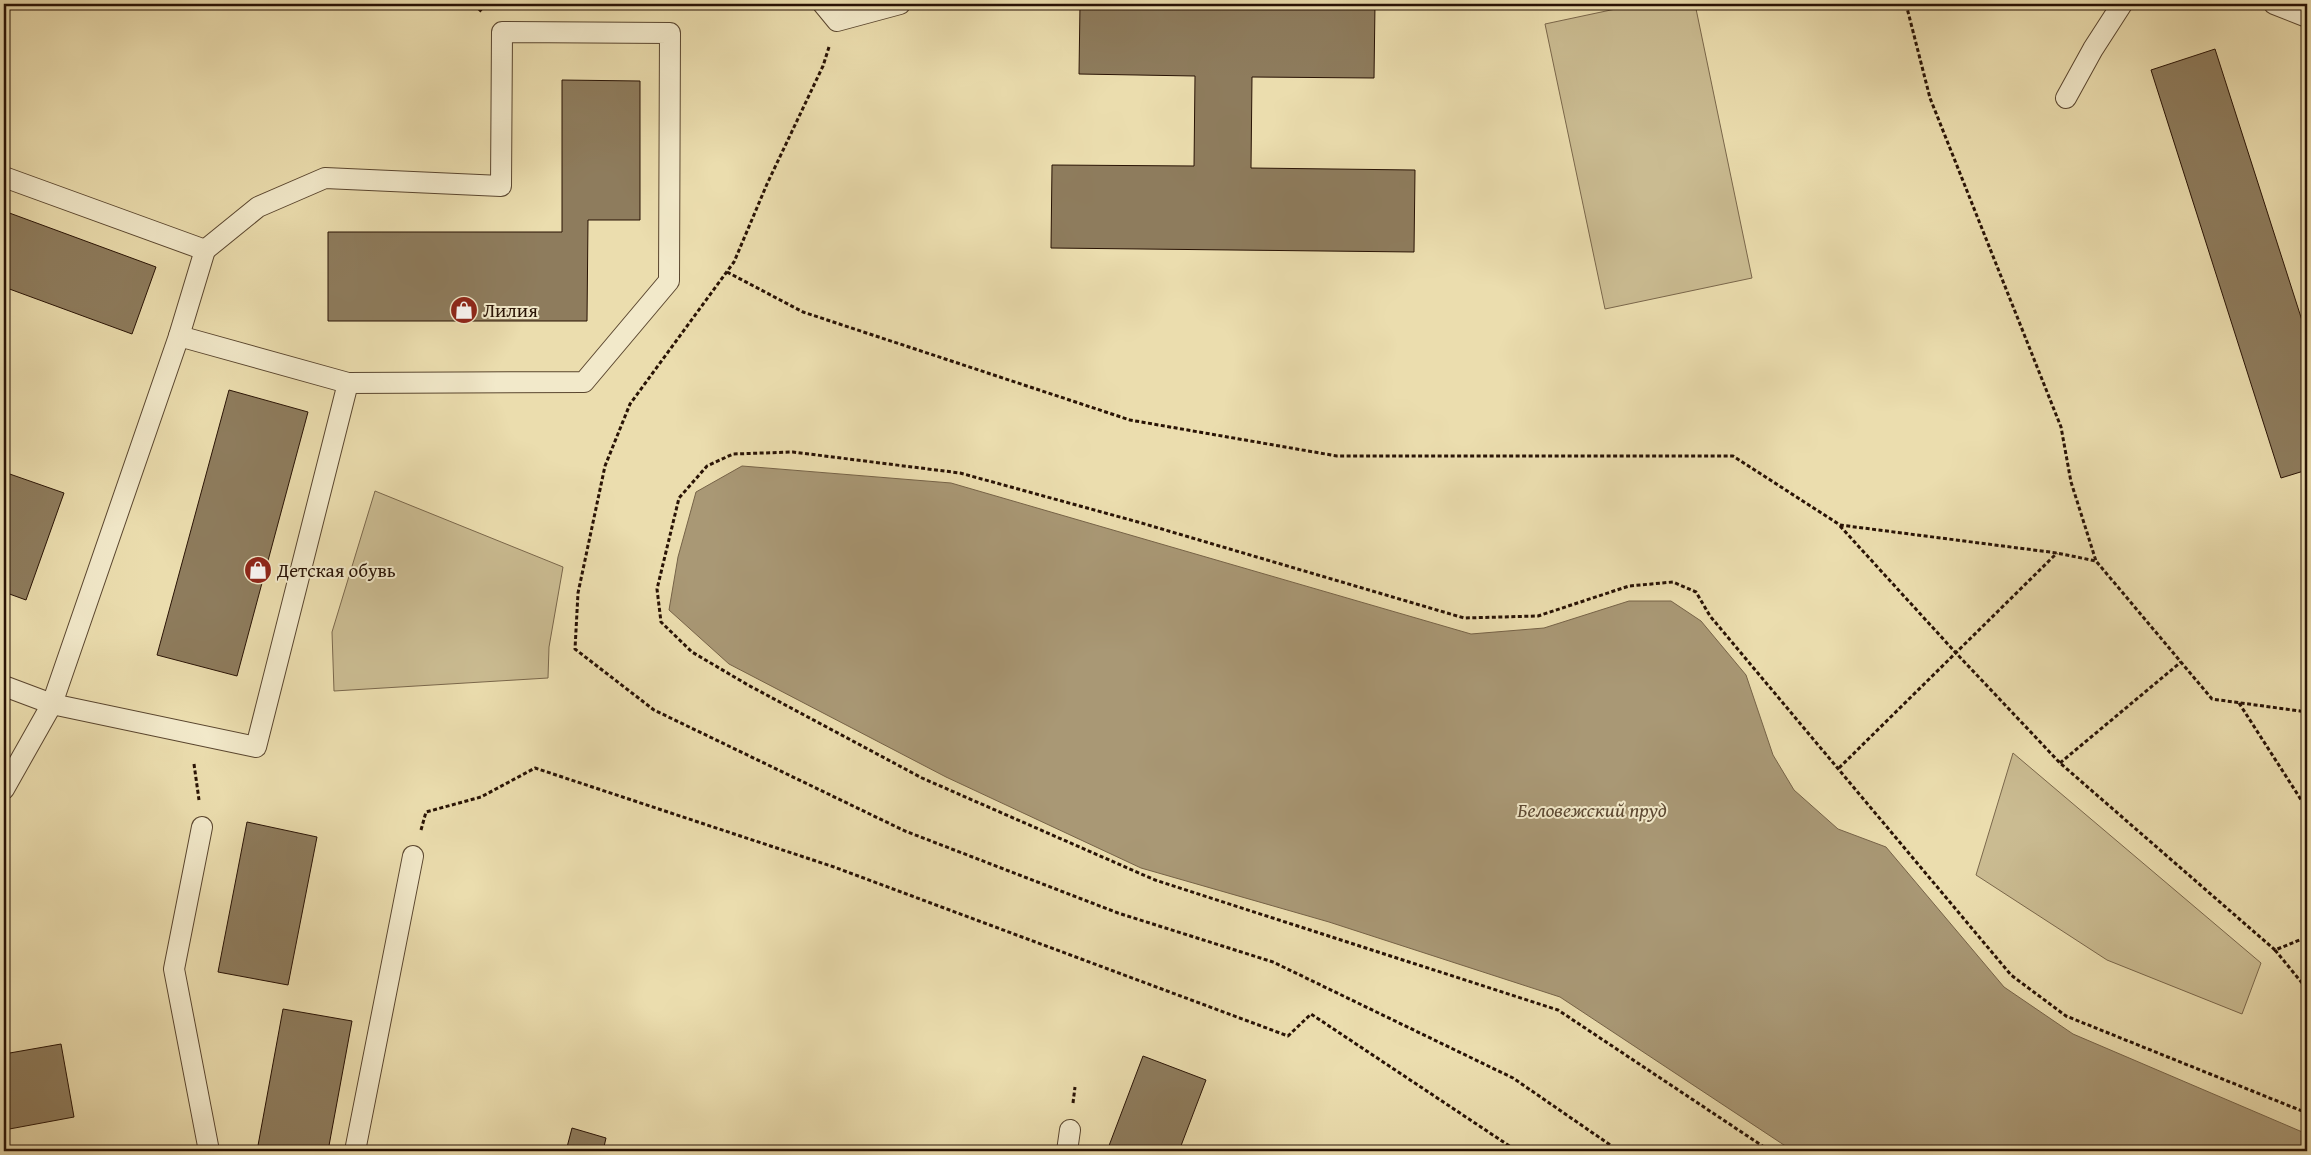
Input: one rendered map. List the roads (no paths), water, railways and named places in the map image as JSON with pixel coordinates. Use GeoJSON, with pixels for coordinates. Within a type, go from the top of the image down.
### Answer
{"type":"FeatureCollection","features":[{"type":"Feature","properties":{"kind":"lane"},"geometry":{"type":"LineString","coordinates":[[823,4],[838,21],[900,4]]}},
{"type":"Feature","properties":{"kind":"lane"},"geometry":{"type":"LineString","coordinates":[[2066,98],[2093,49],[2122,4]]}},
{"type":"Feature","properties":{"kind":"lane"},"geometry":{"type":"LineString","coordinates":[[2274,4],[2307,17]]}},
{"type":"Feature","properties":{"kind":"lane"},"geometry":{"type":"LineString","coordinates":[[4,789],[52,704],[179,336],[205,250],[258,207],[325,178],[501,186],[502,32],[670,34],[669,281],[584,382],[348,383],[179,336]]}},
{"type":"Feature","properties":{"kind":"lane"},"geometry":{"type":"LineString","coordinates":[[4,177],[205,250]]}},
{"type":"Feature","properties":{"kind":"lane"},"geometry":{"type":"LineString","coordinates":[[4,686],[52,704],[256,747],[348,383]]}},
{"type":"Feature","properties":{"kind":"lane"},"geometry":{"type":"LineString","coordinates":[[202,827],[174,969],[209,1151]]}},
{"type":"Feature","properties":{"kind":"lane"},"geometry":{"type":"LineString","coordinates":[[355,1151],[413,856]]}},
{"type":"Feature","properties":{"kind":"lane"},"geometry":{"type":"LineString","coordinates":[[1067,1151],[1070,1130]]}},
{"type":"Feature","properties":{"kind":"water","name":"Беловежский пруд"},"geometry":{"type":"Polygon","coordinates":[[[742,466],[951,483],[1471,634],[1544,628],[1629,601],[1671,601],[1701,621],[1746,675],[1773,755],[1794,790],[1838,829],[1886,847],[2004,987],[2073,1034],[2307,1134],[2307,1151],[1793,1151],[1560,997],[1329,922],[1141,868],[946,777],[729,664],[669,610],[678,557],[696,492],[742,466]]]}},
{"type":"Feature","properties":{"kind":"place","name":"Лилия"},"geometry":{"type":"Point","coordinates":[464,310]}},
{"type":"Feature","properties":{"kind":"place","name":"Детская обувь"},"geometry":{"type":"Point","coordinates":[258,570]}}]}
